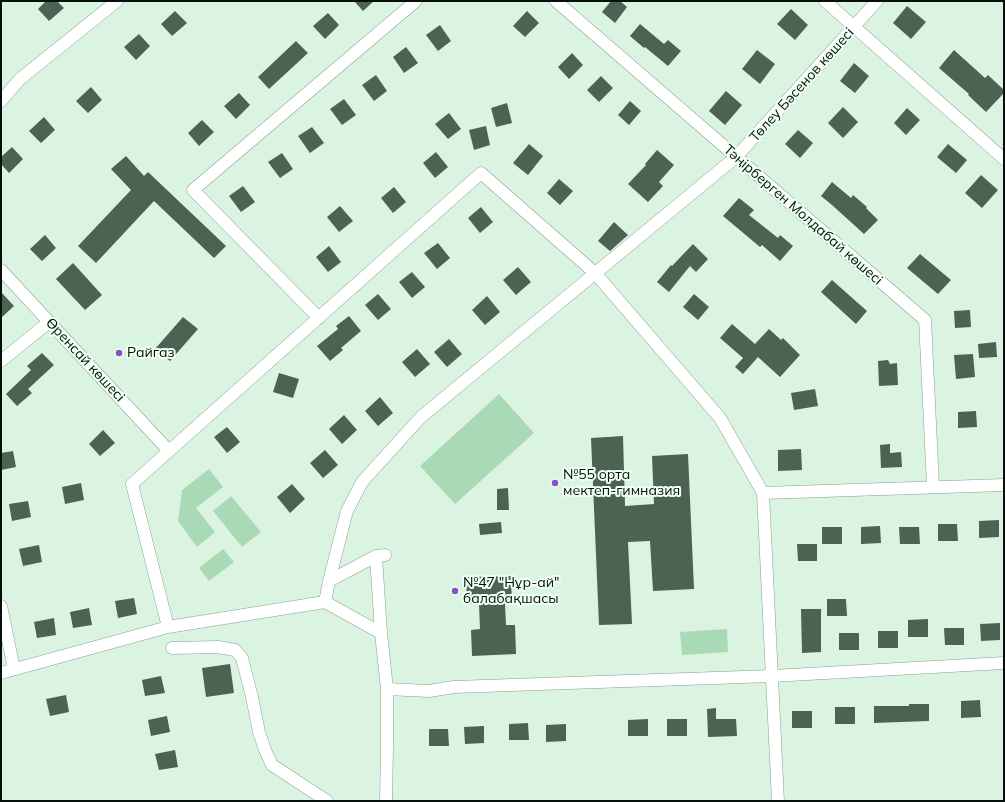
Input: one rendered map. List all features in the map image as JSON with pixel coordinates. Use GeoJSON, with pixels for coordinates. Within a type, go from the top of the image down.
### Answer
{"type":"FeatureCollection","features":[{"type":"Feature","properties":{"kind":"street"},"geometry":{"type":"LineString","coordinates":[[1,101],[20,79],[117,1]]}},
{"type":"Feature","properties":{"kind":"street"},"geometry":{"type":"LineString","coordinates":[[319,318],[193,190],[416,1]]}},
{"type":"Feature","properties":{"kind":"street","name":"Тәңірберген Молдабай көшесі"},"geometry":{"type":"LineString","coordinates":[[556,1],[925,320],[933,486]]}},
{"type":"Feature","properties":{"kind":"street"},"geometry":{"type":"LineString","coordinates":[[825,1],[1004,159]]}},
{"type":"Feature","properties":{"kind":"street","name":"Төлеу Бәсенов көшесі"},"geometry":{"type":"LineString","coordinates":[[325,602],[347,511],[362,482],[421,417],[736,157],[877,1]]}},
{"type":"Feature","properties":{"kind":"street"},"geometry":{"type":"LineString","coordinates":[[168,627],[132,484],[481,173],[595,273],[720,418],[764,493],[778,801]]}},
{"type":"Feature","properties":{"kind":"street","name":"Өренсай көшесі"},"geometry":{"type":"LineString","coordinates":[[1,270],[169,451]]}},
{"type":"Feature","properties":{"kind":"street"},"geometry":{"type":"LineString","coordinates":[[1,361],[49,322]]}},
{"type":"Feature","properties":{"kind":"street"},"geometry":{"type":"LineString","coordinates":[[764,493],[933,486],[1004,485]]}},
{"type":"Feature","properties":{"kind":"street"},"geometry":{"type":"LineString","coordinates":[[329,581],[380,555],[381,633],[387,689],[388,748],[386,801]]}},
{"type":"Feature","properties":{"kind":"street"},"geometry":{"type":"LineString","coordinates":[[1,673],[168,627],[325,602],[381,633]]}},
{"type":"Feature","properties":{"kind":"street"},"geometry":{"type":"LineString","coordinates":[[1,606],[14,669]]}},
{"type":"Feature","properties":{"kind":"street"},"geometry":{"type":"LineString","coordinates":[[172,648],[218,647],[235,650],[242,658],[259,732],[265,750],[272,764],[328,801]]}},
{"type":"Feature","properties":{"kind":"street"},"geometry":{"type":"LineString","coordinates":[[387,689],[429,691],[454,687],[772,676],[1004,663]]}},
{"type":"Feature","properties":{"kind":"green space"},"geometry":{"type":"Polygon","coordinates":[[[499,394],[534,433],[455,504],[420,466],[499,394]]]}},
{"type":"Feature","properties":{"kind":"green space"},"geometry":{"type":"Polygon","coordinates":[[[209,469],[223,487],[196,508],[215,532],[197,547],[178,521],[182,490],[209,469]]]}},
{"type":"Feature","properties":{"kind":"green space"},"geometry":{"type":"Polygon","coordinates":[[[231,496],[261,532],[242,547],[213,511],[231,496]]]}},
{"type":"Feature","properties":{"kind":"green space"},"geometry":{"type":"Polygon","coordinates":[[[223,549],[234,562],[209,581],[199,568],[223,549]]]}},
{"type":"Feature","properties":{"kind":"green space"},"geometry":{"type":"Polygon","coordinates":[[[727,629],[728,652],[682,655],[680,632],[727,629]]]}},
{"type":"Feature","properties":{"kind":"building"},"geometry":{"type":"Polygon","coordinates":[[[46,1],[57,1],[64,8],[49,21],[38,9],[46,1]]]}},
{"type":"Feature","properties":{"kind":"building"},"geometry":{"type":"Polygon","coordinates":[[[354,1],[374,1],[363,11],[354,1]]]}},
{"type":"Feature","properties":{"kind":"building"},"geometry":{"type":"Polygon","coordinates":[[[611,1],[620,1],[627,7],[615,23],[602,12],[611,1]]]}},
{"type":"Feature","properties":{"kind":"building"},"geometry":{"type":"Polygon","coordinates":[[[907,6],[926,22],[911,39],[893,23],[907,6]]]}},
{"type":"Feature","properties":{"kind":"building"},"geometry":{"type":"Polygon","coordinates":[[[791,9],[808,25],[795,40],[777,24],[791,9]]]}},
{"type":"Feature","properties":{"kind":"building"},"geometry":{"type":"Polygon","coordinates":[[[175,11],[187,23],[172,36],[161,24],[175,11]]]}},
{"type":"Feature","properties":{"kind":"building"},"geometry":{"type":"Polygon","coordinates":[[[527,11],[539,23],[525,37],[513,26],[527,11]]]}},
{"type":"Feature","properties":{"kind":"building"},"geometry":{"type":"Polygon","coordinates":[[[328,13],[339,25],[325,39],[313,26],[328,13]]]}},
{"type":"Feature","properties":{"kind":"building"},"geometry":{"type":"Polygon","coordinates":[[[640,24],[664,44],[668,40],[681,51],[668,66],[630,36],[640,24]]]}},
{"type":"Feature","properties":{"kind":"building"},"geometry":{"type":"Polygon","coordinates":[[[440,25],[451,41],[438,51],[426,35],[440,25]]]}},
{"type":"Feature","properties":{"kind":"building"},"geometry":{"type":"Polygon","coordinates":[[[139,34],[150,46],[136,60],[124,47],[139,34]]]}},
{"type":"Feature","properties":{"kind":"building"},"geometry":{"type":"Polygon","coordinates":[[[296,41],[308,53],[269,89],[258,77],[296,41]]]}},
{"type":"Feature","properties":{"kind":"building"},"geometry":{"type":"Polygon","coordinates":[[[406,47],[418,63],[404,73],[393,57],[406,47]]]}},
{"type":"Feature","properties":{"kind":"building"},"geometry":{"type":"Polygon","coordinates":[[[757,50],[775,64],[760,84],[742,69],[757,50]]]}},
{"type":"Feature","properties":{"kind":"building"},"geometry":{"type":"Polygon","coordinates":[[[954,50],[985,78],[988,75],[1004,90],[1004,93],[986,112],[968,95],[969,94],[939,68],[954,50]]]}},
{"type":"Feature","properties":{"kind":"building"},"geometry":{"type":"Polygon","coordinates":[[[572,53],[583,65],[569,79],[558,67],[572,53]]]}},
{"type":"Feature","properties":{"kind":"building"},"geometry":{"type":"Polygon","coordinates":[[[854,63],[869,76],[855,93],[840,81],[854,63]]]}},
{"type":"Feature","properties":{"kind":"building"},"geometry":{"type":"Polygon","coordinates":[[[376,75],[387,91],[374,101],[362,85],[376,75]]]}},
{"type":"Feature","properties":{"kind":"building"},"geometry":{"type":"Polygon","coordinates":[[[601,76],[613,88],[599,102],[587,90],[601,76]]]}},
{"type":"Feature","properties":{"kind":"building"},"geometry":{"type":"Polygon","coordinates":[[[91,87],[102,100],[88,113],[76,101],[91,87]]]}},
{"type":"Feature","properties":{"kind":"building"},"geometry":{"type":"Polygon","coordinates":[[[726,91],[742,105],[725,125],[709,111],[726,91]]]}},
{"type":"Feature","properties":{"kind":"building"},"geometry":{"type":"Polygon","coordinates":[[[239,93],[250,105],[236,119],[224,106],[239,93]]]}},
{"type":"Feature","properties":{"kind":"building"},"geometry":{"type":"Polygon","coordinates":[[[344,99],[356,115],[342,125],[330,109],[344,99]]]}},
{"type":"Feature","properties":{"kind":"building"},"geometry":{"type":"Polygon","coordinates":[[[630,101],[641,111],[629,125],[618,115],[630,101]]]}},
{"type":"Feature","properties":{"kind":"building"},"geometry":{"type":"Polygon","coordinates":[[[507,103],[512,123],[496,127],[491,108],[507,103]]]}},
{"type":"Feature","properties":{"kind":"building"},"geometry":{"type":"Polygon","coordinates":[[[843,107],[858,122],[843,138],[828,123],[843,107]]]}},
{"type":"Feature","properties":{"kind":"building"},"geometry":{"type":"Polygon","coordinates":[[[907,108],[920,120],[906,135],[894,123],[907,108]]]}},
{"type":"Feature","properties":{"kind":"building"},"geometry":{"type":"Polygon","coordinates":[[[449,113],[461,129],[448,139],[435,124],[449,113]]]}},
{"type":"Feature","properties":{"kind":"building"},"geometry":{"type":"Polygon","coordinates":[[[44,117],[55,130],[41,143],[29,131],[44,117]]]}},
{"type":"Feature","properties":{"kind":"building"},"geometry":{"type":"Polygon","coordinates":[[[202,120],[214,132],[199,146],[188,133],[202,120]]]}},
{"type":"Feature","properties":{"kind":"building"},"geometry":{"type":"Polygon","coordinates":[[[486,126],[490,145],[474,150],[469,130],[486,126]]]}},
{"type":"Feature","properties":{"kind":"building"},"geometry":{"type":"Polygon","coordinates":[[[312,127],[324,143],[310,153],[298,136],[312,127]]]}},
{"type":"Feature","properties":{"kind":"building"},"geometry":{"type":"Polygon","coordinates":[[[798,130],[813,143],[800,158],[785,144],[798,130]]]}},
{"type":"Feature","properties":{"kind":"building"},"geometry":{"type":"Polygon","coordinates":[[[529,144],[543,156],[528,175],[513,163],[529,144]]]}},
{"type":"Feature","properties":{"kind":"building"},"geometry":{"type":"Polygon","coordinates":[[[948,144],[967,160],[956,173],[937,157],[948,144]]]}},
{"type":"Feature","properties":{"kind":"building"},"geometry":{"type":"Polygon","coordinates":[[[12,147],[23,159],[9,173],[1,164],[1,157],[12,147]]]}},
{"type":"Feature","properties":{"kind":"building"},"geometry":{"type":"Polygon","coordinates":[[[657,150],[674,165],[659,182],[663,186],[648,202],[628,184],[646,165],[645,164],[657,150]]]}},
{"type":"Feature","properties":{"kind":"building"},"geometry":{"type":"Polygon","coordinates":[[[436,152],[448,167],[435,178],[423,163],[436,152]]]}},
{"type":"Feature","properties":{"kind":"building"},"geometry":{"type":"Polygon","coordinates":[[[282,153],[293,169],[280,178],[268,162],[282,153]]]}},
{"type":"Feature","properties":{"kind":"building"},"geometry":{"type":"Polygon","coordinates":[[[126,156],[144,176],[148,172],[226,246],[214,258],[154,201],[96,263],[78,246],[131,190],[111,169],[126,156]]]}},
{"type":"Feature","properties":{"kind":"building"},"geometry":{"type":"Polygon","coordinates":[[[981,175],[998,190],[982,208],[965,193],[981,175]]]}},
{"type":"Feature","properties":{"kind":"building"},"geometry":{"type":"Polygon","coordinates":[[[559,179],[573,191],[560,205],[547,193],[559,179]]]}},
{"type":"Feature","properties":{"kind":"building"},"geometry":{"type":"Polygon","coordinates":[[[832,182],[851,198],[853,195],[867,207],[866,208],[878,220],[864,234],[821,196],[832,182]]]}},
{"type":"Feature","properties":{"kind":"building"},"geometry":{"type":"Polygon","coordinates":[[[243,186],[255,202],[241,212],[229,196],[243,186]]]}},
{"type":"Feature","properties":{"kind":"building"},"geometry":{"type":"Polygon","coordinates":[[[394,187],[406,202],[393,213],[381,198],[394,187]]]}},
{"type":"Feature","properties":{"kind":"building"},"geometry":{"type":"Polygon","coordinates":[[[739,198],[754,210],[749,215],[778,238],[780,235],[793,246],[780,261],[762,245],[760,247],[723,216],[739,198]]]}},
{"type":"Feature","properties":{"kind":"building"},"geometry":{"type":"Polygon","coordinates":[[[340,206],[353,221],[339,232],[327,217],[340,206]]]}},
{"type":"Feature","properties":{"kind":"building"},"geometry":{"type":"Polygon","coordinates":[[[481,207],[493,222],[480,233],[468,218],[481,207]]]}},
{"type":"Feature","properties":{"kind":"building"},"geometry":{"type":"Polygon","coordinates":[[[614,222],[628,235],[610,251],[598,241],[614,222]]]}},
{"type":"Feature","properties":{"kind":"building"},"geometry":{"type":"Polygon","coordinates":[[[45,235],[56,248],[42,261],[30,249],[45,235]]]}},
{"type":"Feature","properties":{"kind":"building"},"geometry":{"type":"Polygon","coordinates":[[[438,243],[450,258],[437,269],[424,253],[438,243]]]}},
{"type":"Feature","properties":{"kind":"building"},"geometry":{"type":"Polygon","coordinates":[[[693,244],[708,259],[696,272],[690,266],[669,292],[657,282],[671,265],[672,266],[693,244]]]}},
{"type":"Feature","properties":{"kind":"building"},"geometry":{"type":"Polygon","coordinates":[[[329,246],[341,262],[328,272],[316,257],[329,246]]]}},
{"type":"Feature","properties":{"kind":"building"},"geometry":{"type":"Polygon","coordinates":[[[920,254],[951,280],[938,294],[907,268],[920,254]]]}},
{"type":"Feature","properties":{"kind":"building"},"geometry":{"type":"Polygon","coordinates":[[[73,263],[102,295],[85,310],[56,279],[73,263]]]}},
{"type":"Feature","properties":{"kind":"building"},"geometry":{"type":"Polygon","coordinates":[[[518,267],[531,282],[516,295],[503,280],[518,267]]]}},
{"type":"Feature","properties":{"kind":"building"},"geometry":{"type":"Polygon","coordinates":[[[412,272],[425,287],[412,298],[399,282],[412,272]]]}},
{"type":"Feature","properties":{"kind":"building"},"geometry":{"type":"Polygon","coordinates":[[[832,280],[867,311],[856,324],[821,292],[832,280]]]}},
{"type":"Feature","properties":{"kind":"building"},"geometry":{"type":"Polygon","coordinates":[[[1,292],[14,306],[1,318],[1,292]]]}},
{"type":"Feature","properties":{"kind":"building"},"geometry":{"type":"Polygon","coordinates":[[[378,294],[391,309],[378,320],[365,305],[378,294]]]}},
{"type":"Feature","properties":{"kind":"building"},"geometry":{"type":"Polygon","coordinates":[[[694,294],[709,307],[698,320],[683,307],[694,294]]]}},
{"type":"Feature","properties":{"kind":"building"},"geometry":{"type":"Polygon","coordinates":[[[487,296],[500,312],[485,325],[472,310],[487,296]]]}},
{"type":"Feature","properties":{"kind":"building"},"geometry":{"type":"Polygon","coordinates":[[[970,310],[971,327],[955,328],[954,311],[970,310]]]}},
{"type":"Feature","properties":{"kind":"building"},"geometry":{"type":"Polygon","coordinates":[[[349,316],[361,331],[341,348],[343,350],[330,361],[317,346],[338,329],[336,326],[349,316]]]}},
{"type":"Feature","properties":{"kind":"building"},"geometry":{"type":"Polygon","coordinates":[[[183,317],[198,329],[170,361],[155,349],[183,317]]]}},
{"type":"Feature","properties":{"kind":"building"},"geometry":{"type":"Polygon","coordinates":[[[732,324],[755,344],[769,329],[781,340],[783,338],[800,355],[780,377],[758,357],[743,374],[735,367],[743,358],[720,338],[732,324]]]}},
{"type":"Feature","properties":{"kind":"building"},"geometry":{"type":"Polygon","coordinates":[[[449,339],[462,354],[447,367],[434,352],[449,339]]]}},
{"type":"Feature","properties":{"kind":"building"},"geometry":{"type":"Polygon","coordinates":[[[996,342],[997,357],[979,358],[978,344],[996,342]]]}},
{"type":"Feature","properties":{"kind":"building"},"geometry":{"type":"Polygon","coordinates":[[[417,349],[430,364],[415,377],[402,362],[417,349]]]}},
{"type":"Feature","properties":{"kind":"building"},"geometry":{"type":"Polygon","coordinates":[[[42,353],[54,365],[28,389],[32,393],[17,406],[6,394],[31,370],[27,366],[42,353]]]}},
{"type":"Feature","properties":{"kind":"building"},"geometry":{"type":"Polygon","coordinates":[[[973,354],[975,377],[956,379],[954,355],[973,354]]]}},
{"type":"Feature","properties":{"kind":"building"},"geometry":{"type":"Polygon","coordinates":[[[888,360],[890,364],[897,363],[898,385],[879,386],[878,361],[888,360]]]}},
{"type":"Feature","properties":{"kind":"building"},"geometry":{"type":"Polygon","coordinates":[[[279,373],[299,379],[293,398],[273,392],[279,373]]]}},
{"type":"Feature","properties":{"kind":"building"},"geometry":{"type":"Polygon","coordinates":[[[815,389],[818,406],[794,410],[791,393],[815,389]]]}},
{"type":"Feature","properties":{"kind":"building"},"geometry":{"type":"Polygon","coordinates":[[[380,397],[393,413],[378,426],[365,411],[380,397]]]}},
{"type":"Feature","properties":{"kind":"building"},"geometry":{"type":"Polygon","coordinates":[[[976,411],[977,427],[958,428],[958,412],[976,411]]]}},
{"type":"Feature","properties":{"kind":"building"},"geometry":{"type":"Polygon","coordinates":[[[344,415],[357,430],[342,444],[329,429],[344,415]]]}},
{"type":"Feature","properties":{"kind":"building"},"geometry":{"type":"Polygon","coordinates":[[[227,427],[240,442],[227,453],[214,437],[227,427]]]}},
{"type":"Feature","properties":{"kind":"building"},"geometry":{"type":"Polygon","coordinates":[[[103,430],[115,443],[100,456],[89,444],[103,430]]]}},
{"type":"Feature","properties":{"kind":"building"},"geometry":{"type":"Polygon","coordinates":[[[623,436],[625,506],[654,504],[652,456],[688,454],[694,589],[653,591],[650,541],[628,542],[632,624],[599,625],[591,438],[623,436]]]}},
{"type":"Feature","properties":{"kind":"building"},"geometry":{"type":"Polygon","coordinates":[[[890,444],[890,453],[901,452],[902,467],[881,468],[880,445],[890,444]]]}},
{"type":"Feature","properties":{"kind":"building"},"geometry":{"type":"Polygon","coordinates":[[[801,449],[802,470],[778,471],[778,450],[801,449]]]}},
{"type":"Feature","properties":{"kind":"building"},"geometry":{"type":"Polygon","coordinates":[[[325,450],[338,465],[323,478],[310,463],[325,450]]]}},
{"type":"Feature","properties":{"kind":"building"},"geometry":{"type":"Polygon","coordinates":[[[13,451],[16,467],[1,470],[1,453],[13,451]]]}},
{"type":"Feature","properties":{"kind":"building"},"geometry":{"type":"Polygon","coordinates":[[[81,483],[84,500],[65,504],[62,487],[81,483]]]}},
{"type":"Feature","properties":{"kind":"building"},"geometry":{"type":"Polygon","coordinates":[[[292,484],[305,499],[290,513],[277,497],[292,484]]]}},
{"type":"Feature","properties":{"kind":"building"},"geometry":{"type":"Polygon","coordinates":[[[508,488],[509,510],[497,510],[497,489],[508,488]]]}},
{"type":"Feature","properties":{"kind":"building"},"geometry":{"type":"Polygon","coordinates":[[[28,501],[31,517],[12,521],[9,504],[28,501]]]}},
{"type":"Feature","properties":{"kind":"building"},"geometry":{"type":"Polygon","coordinates":[[[999,520],[999,537],[979,538],[979,521],[999,520]]]}},
{"type":"Feature","properties":{"kind":"building"},"geometry":{"type":"Polygon","coordinates":[[[501,522],[502,533],[480,535],[479,524],[501,522]]]}},
{"type":"Feature","properties":{"kind":"building"},"geometry":{"type":"Polygon","coordinates":[[[938,524],[957,524],[958,541],[938,541],[938,524]]]}},
{"type":"Feature","properties":{"kind":"building"},"geometry":{"type":"Polygon","coordinates":[[[880,526],[881,543],[861,544],[861,527],[880,526]]]}},
{"type":"Feature","properties":{"kind":"building"},"geometry":{"type":"Polygon","coordinates":[[[822,527],[842,527],[842,544],[822,544],[822,527]]]}},
{"type":"Feature","properties":{"kind":"building"},"geometry":{"type":"Polygon","coordinates":[[[899,527],[919,527],[920,544],[900,544],[899,527]]]}},
{"type":"Feature","properties":{"kind":"building"},"geometry":{"type":"Polygon","coordinates":[[[797,544],[817,544],[817,561],[798,561],[797,544]]]}},
{"type":"Feature","properties":{"kind":"building"},"geometry":{"type":"Polygon","coordinates":[[[39,545],[42,562],[23,566],[19,549],[39,545]]]}},
{"type":"Feature","properties":{"kind":"building"},"geometry":{"type":"Polygon","coordinates":[[[511,576],[512,604],[505,604],[506,625],[515,625],[516,654],[472,656],[471,630],[480,629],[479,604],[467,604],[466,577],[511,576]]]}},
{"type":"Feature","properties":{"kind":"building"},"geometry":{"type":"Polygon","coordinates":[[[134,598],[137,614],[118,618],[115,601],[134,598]]]}},
{"type":"Feature","properties":{"kind":"building"},"geometry":{"type":"Polygon","coordinates":[[[827,599],[846,599],[847,616],[827,616],[827,599]]]}},
{"type":"Feature","properties":{"kind":"building"},"geometry":{"type":"Polygon","coordinates":[[[89,608],[92,625],[73,628],[70,612],[89,608]]]}},
{"type":"Feature","properties":{"kind":"building"},"geometry":{"type":"Polygon","coordinates":[[[801,609],[821,609],[821,652],[802,653],[801,609]]]}},
{"type":"Feature","properties":{"kind":"building"},"geometry":{"type":"Polygon","coordinates":[[[54,618],[56,635],[37,638],[34,622],[54,618]]]}},
{"type":"Feature","properties":{"kind":"building"},"geometry":{"type":"Polygon","coordinates":[[[928,619],[928,637],[908,637],[908,620],[928,619]]]}},
{"type":"Feature","properties":{"kind":"building"},"geometry":{"type":"Polygon","coordinates":[[[1000,623],[1000,640],[981,641],[980,624],[1000,623]]]}},
{"type":"Feature","properties":{"kind":"building"},"geometry":{"type":"Polygon","coordinates":[[[944,628],[964,628],[964,645],[945,645],[944,628]]]}},
{"type":"Feature","properties":{"kind":"building"},"geometry":{"type":"Polygon","coordinates":[[[878,631],[898,631],[898,648],[878,648],[878,631]]]}},
{"type":"Feature","properties":{"kind":"building"},"geometry":{"type":"Polygon","coordinates":[[[839,633],[859,633],[859,650],[839,650],[839,633]]]}},
{"type":"Feature","properties":{"kind":"building"},"geometry":{"type":"Polygon","coordinates":[[[230,664],[234,693],[206,697],[202,668],[230,664]]]}},
{"type":"Feature","properties":{"kind":"building"},"geometry":{"type":"Polygon","coordinates":[[[161,676],[165,693],[145,696],[142,680],[161,676]]]}},
{"type":"Feature","properties":{"kind":"building"},"geometry":{"type":"Polygon","coordinates":[[[66,695],[69,712],[50,716],[46,699],[66,695]]]}},
{"type":"Feature","properties":{"kind":"building"},"geometry":{"type":"Polygon","coordinates":[[[980,700],[981,717],[961,718],[961,701],[980,700]]]}},
{"type":"Feature","properties":{"kind":"building"},"geometry":{"type":"Polygon","coordinates":[[[909,704],[929,704],[929,721],[874,723],[874,706],[909,706],[909,704]]]}},
{"type":"Feature","properties":{"kind":"building"},"geometry":{"type":"Polygon","coordinates":[[[835,707],[855,707],[855,724],[835,724],[835,707]]]}},
{"type":"Feature","properties":{"kind":"building"},"geometry":{"type":"Polygon","coordinates":[[[716,708],[716,719],[736,719],[737,736],[708,737],[707,709],[716,708]]]}},
{"type":"Feature","properties":{"kind":"building"},"geometry":{"type":"Polygon","coordinates":[[[792,711],[812,711],[812,728],[792,728],[792,711]]]}},
{"type":"Feature","properties":{"kind":"building"},"geometry":{"type":"Polygon","coordinates":[[[167,716],[170,732],[151,736],[148,720],[167,716]]]}},
{"type":"Feature","properties":{"kind":"building"},"geometry":{"type":"Polygon","coordinates":[[[648,719],[648,736],[628,736],[628,720],[648,719]]]}},
{"type":"Feature","properties":{"kind":"building"},"geometry":{"type":"Polygon","coordinates":[[[667,719],[687,719],[687,736],[667,736],[667,719]]]}},
{"type":"Feature","properties":{"kind":"building"},"geometry":{"type":"Polygon","coordinates":[[[528,723],[529,740],[509,740],[509,724],[528,723]]]}},
{"type":"Feature","properties":{"kind":"building"},"geometry":{"type":"Polygon","coordinates":[[[566,724],[566,741],[546,742],[546,725],[566,724]]]}},
{"type":"Feature","properties":{"kind":"building"},"geometry":{"type":"Polygon","coordinates":[[[484,726],[484,743],[465,744],[464,727],[484,726]]]}},
{"type":"Feature","properties":{"kind":"building"},"geometry":{"type":"Polygon","coordinates":[[[429,729],[448,729],[449,746],[429,746],[429,729]]]}},
{"type":"Feature","properties":{"kind":"building"},"geometry":{"type":"Polygon","coordinates":[[[175,750],[178,767],[159,770],[155,754],[175,750]]]}},
{"type":"Feature","properties":{"kind":"place","name":"Райгаз"},"geometry":{"type":"Point","coordinates":[119,353]}},
{"type":"Feature","properties":{"kind":"place","name":"№55 орта мектеп-гимназия"},"geometry":{"type":"Point","coordinates":[555,483]}},
{"type":"Feature","properties":{"kind":"place","name":"№47 \"Нұр-ай\" балабақшасы"},"geometry":{"type":"Point","coordinates":[455,591]}}]}
